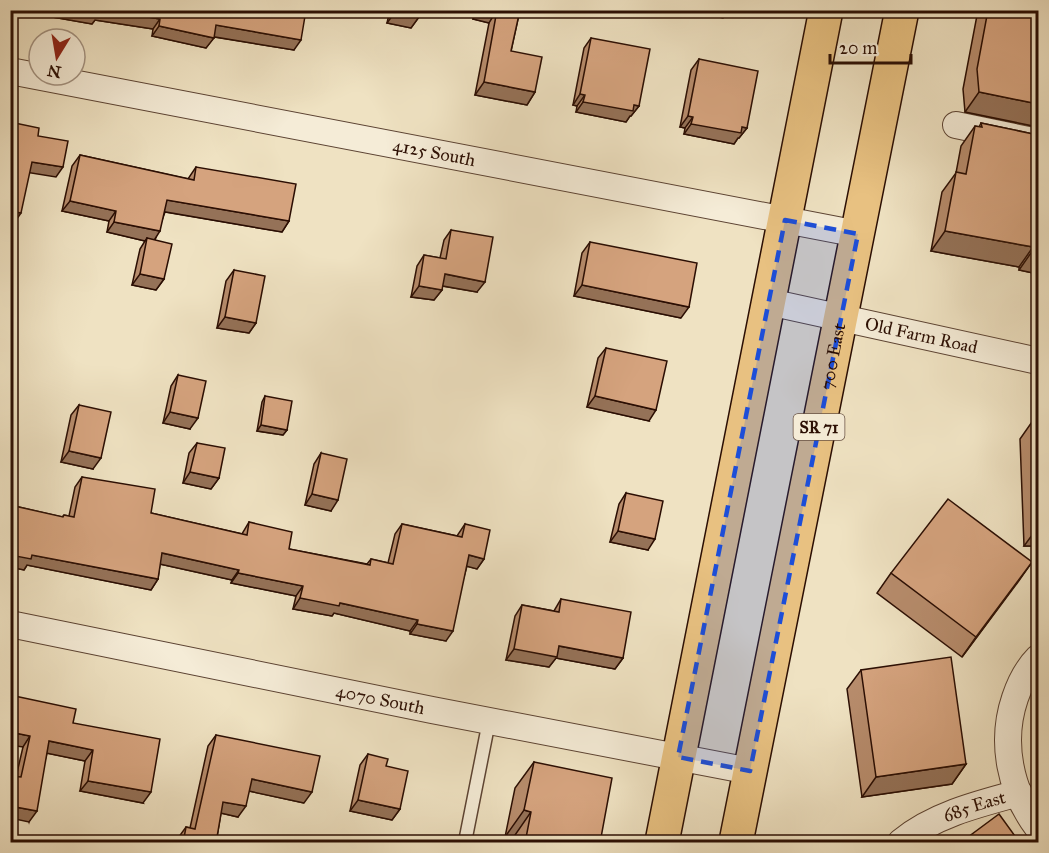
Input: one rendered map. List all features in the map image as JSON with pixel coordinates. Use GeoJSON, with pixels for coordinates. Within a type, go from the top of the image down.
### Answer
{"type":"FeatureCollection","features":[{"type":"Feature","properties":{"kind":"main road"},"geometry":{"type":"LineString","coordinates":[[662,843],[826,10]]}},
{"type":"Feature","properties":{"kind":"main road","name":"700 East"},"geometry":{"type":"LineString","coordinates":[[736,843],[902,10]]}},
{"type":"Feature","properties":{"kind":"street","name":"4125 South"},"geometry":{"type":"LineString","coordinates":[[10,71],[858,234]]}},
{"type":"Feature","properties":{"kind":"street"},"geometry":{"type":"LineString","coordinates":[[956,125],[1038,142]]}},
{"type":"Feature","properties":{"kind":"street","name":"Old Farm Road"},"geometry":{"type":"LineString","coordinates":[[769,302],[1038,361]]}},
{"type":"Feature","properties":{"kind":"street","name":"4070 South"},"geometry":{"type":"LineString","coordinates":[[10,624],[489,721],[750,771]]}},
{"type":"Feature","properties":{"kind":"street"},"geometry":{"type":"LineString","coordinates":[[1038,658],[1021,682],[1010,714],[1008,751],[1019,793],[1038,828]]}},
{"type":"Feature","properties":{"kind":"street","name":"685 East"},"geometry":{"type":"LineString","coordinates":[[901,843],[913,833],[938,819],[1019,793]]}},
{"type":"Feature","properties":{"kind":"lane"},"geometry":{"type":"LineString","coordinates":[[465,843],[489,721]]}},
{"type":"Feature","properties":{"kind":"highlighted area"},"geometry":{"type":"Polygon","coordinates":[[[785,220],[858,234],[750,771],[678,757],[785,220]]]}},
{"type":"Feature","properties":{"kind":"building"},"geometry":{"type":"Polygon","coordinates":[[[79,10],[100,10],[99,14],[79,10]]]}},
{"type":"Feature","properties":{"kind":"building"},"geometry":{"type":"Polygon","coordinates":[[[106,10],[306,10],[301,40],[216,25],[214,38],[159,26],[160,19],[106,10]]]}},
{"type":"Feature","properties":{"kind":"building"},"geometry":{"type":"Polygon","coordinates":[[[395,10],[420,10],[419,17],[395,12],[395,10]]]}},
{"type":"Feature","properties":{"kind":"building"},"geometry":{"type":"Polygon","coordinates":[[[497,10],[520,10],[511,51],[542,57],[535,92],[484,82],[497,10]]]}},
{"type":"Feature","properties":{"kind":"building"},"geometry":{"type":"Polygon","coordinates":[[[988,10],[1038,10],[1038,104],[979,92],[977,69],[988,10]]]}},
{"type":"Feature","properties":{"kind":"building"},"geometry":{"type":"Polygon","coordinates":[[[591,38],[650,49],[639,106],[634,105],[633,111],[583,102],[585,95],[580,94],[591,38]]]}},
{"type":"Feature","properties":{"kind":"building"},"geometry":{"type":"Polygon","coordinates":[[[699,59],[758,71],[747,128],[742,127],[741,133],[691,124],[693,117],[688,116],[699,59]]]}},
{"type":"Feature","properties":{"kind":"building"},"geometry":{"type":"Polygon","coordinates":[[[10,122],[39,128],[38,136],[68,141],[63,167],[32,162],[21,213],[10,211],[10,122]]]}},
{"type":"Feature","properties":{"kind":"building"},"geometry":{"type":"Polygon","coordinates":[[[981,123],[1038,135],[1038,251],[1033,250],[1033,247],[945,231],[956,172],[966,174],[975,126],[982,127],[981,123]]]}},
{"type":"Feature","properties":{"kind":"building"},"geometry":{"type":"Polygon","coordinates":[[[80,155],[194,180],[196,167],[296,184],[289,221],[167,200],[160,231],[114,222],[116,211],[70,201],[80,155]]]}},
{"type":"Feature","properties":{"kind":"building"},"geometry":{"type":"Polygon","coordinates":[[[451,230],[493,237],[485,282],[445,274],[442,290],[419,286],[424,255],[446,259],[451,230]]]}},
{"type":"Feature","properties":{"kind":"building"},"geometry":{"type":"Polygon","coordinates":[[[147,238],[172,244],[164,279],[140,274],[147,238]]]}},
{"type":"Feature","properties":{"kind":"building"},"geometry":{"type":"Polygon","coordinates":[[[590,242],[697,263],[689,307],[582,285],[590,242]]]}},
{"type":"Feature","properties":{"kind":"building"},"geometry":{"type":"Polygon","coordinates":[[[234,270],[265,276],[256,323],[225,317],[234,270]]]}},
{"type":"Feature","properties":{"kind":"building"},"geometry":{"type":"Polygon","coordinates":[[[606,348],[667,361],[656,410],[595,396],[606,348]]]}},
{"type":"Feature","properties":{"kind":"building"},"geometry":{"type":"Polygon","coordinates":[[[178,375],[206,381],[198,418],[170,412],[178,375]]]}},
{"type":"Feature","properties":{"kind":"building"},"geometry":{"type":"Polygon","coordinates":[[[265,396],[292,401],[287,430],[261,425],[265,396]]]}},
{"type":"Feature","properties":{"kind":"building"},"geometry":{"type":"Polygon","coordinates":[[[79,405],[111,412],[101,458],[69,451],[79,405]]]}},
{"type":"Feature","properties":{"kind":"building"},"geometry":{"type":"Polygon","coordinates":[[[1034,419],[1038,419],[1038,527],[1034,419]]]}},
{"type":"Feature","properties":{"kind":"building"},"geometry":{"type":"Polygon","coordinates":[[[197,443],[225,448],[219,478],[190,472],[197,443]]]}},
{"type":"Feature","properties":{"kind":"building"},"geometry":{"type":"Polygon","coordinates":[[[321,453],[347,459],[338,500],[312,494],[321,453]]]}},
{"type":"Feature","properties":{"kind":"building"},"geometry":{"type":"Polygon","coordinates":[[[82,477],[155,489],[151,513],[247,535],[249,522],[292,532],[289,549],[370,565],[371,559],[393,564],[402,524],[462,537],[465,524],[490,530],[484,559],[469,555],[453,631],[417,624],[418,620],[340,603],[339,606],[300,598],[303,586],[238,573],[239,570],[162,553],[158,579],[32,555],[31,559],[10,555],[10,505],[63,517],[64,515],[74,517],[82,477]]]}},
{"type":"Feature","properties":{"kind":"building"},"geometry":{"type":"Polygon","coordinates":[[[626,493],[663,501],[655,539],[618,531],[626,493]]]}},
{"type":"Feature","properties":{"kind":"building"},"geometry":{"type":"Polygon","coordinates":[[[948,499],[1032,562],[976,637],[891,573],[948,499]]]}},
{"type":"Feature","properties":{"kind":"building"},"geometry":{"type":"Polygon","coordinates":[[[561,599],[631,612],[623,658],[559,646],[557,657],[514,649],[522,605],[559,612],[561,599]]]}},
{"type":"Feature","properties":{"kind":"building"},"geometry":{"type":"Polygon","coordinates":[[[951,657],[966,764],[876,777],[861,670],[951,657]]]}},
{"type":"Feature","properties":{"kind":"building"},"geometry":{"type":"Polygon","coordinates":[[[10,695],[76,709],[73,723],[160,739],[151,792],[88,781],[93,750],[49,741],[37,811],[10,806],[10,776],[21,777],[30,736],[10,732],[10,695]]]}},
{"type":"Feature","properties":{"kind":"building"},"geometry":{"type":"Polygon","coordinates":[[[216,735],[320,756],[312,792],[252,779],[246,806],[223,802],[216,843],[183,843],[186,827],[195,829],[216,735]]]}},
{"type":"Feature","properties":{"kind":"building"},"geometry":{"type":"Polygon","coordinates":[[[368,754],[388,759],[386,766],[408,771],[400,809],[358,800],[368,754]]]}},
{"type":"Feature","properties":{"kind":"building"},"geometry":{"type":"Polygon","coordinates":[[[534,762],[612,778],[600,843],[525,843],[531,812],[524,810],[534,762]]]}},
{"type":"Feature","properties":{"kind":"building"},"geometry":{"type":"Polygon","coordinates":[[[999,814],[1020,843],[960,843],[999,814]]]}}]}
